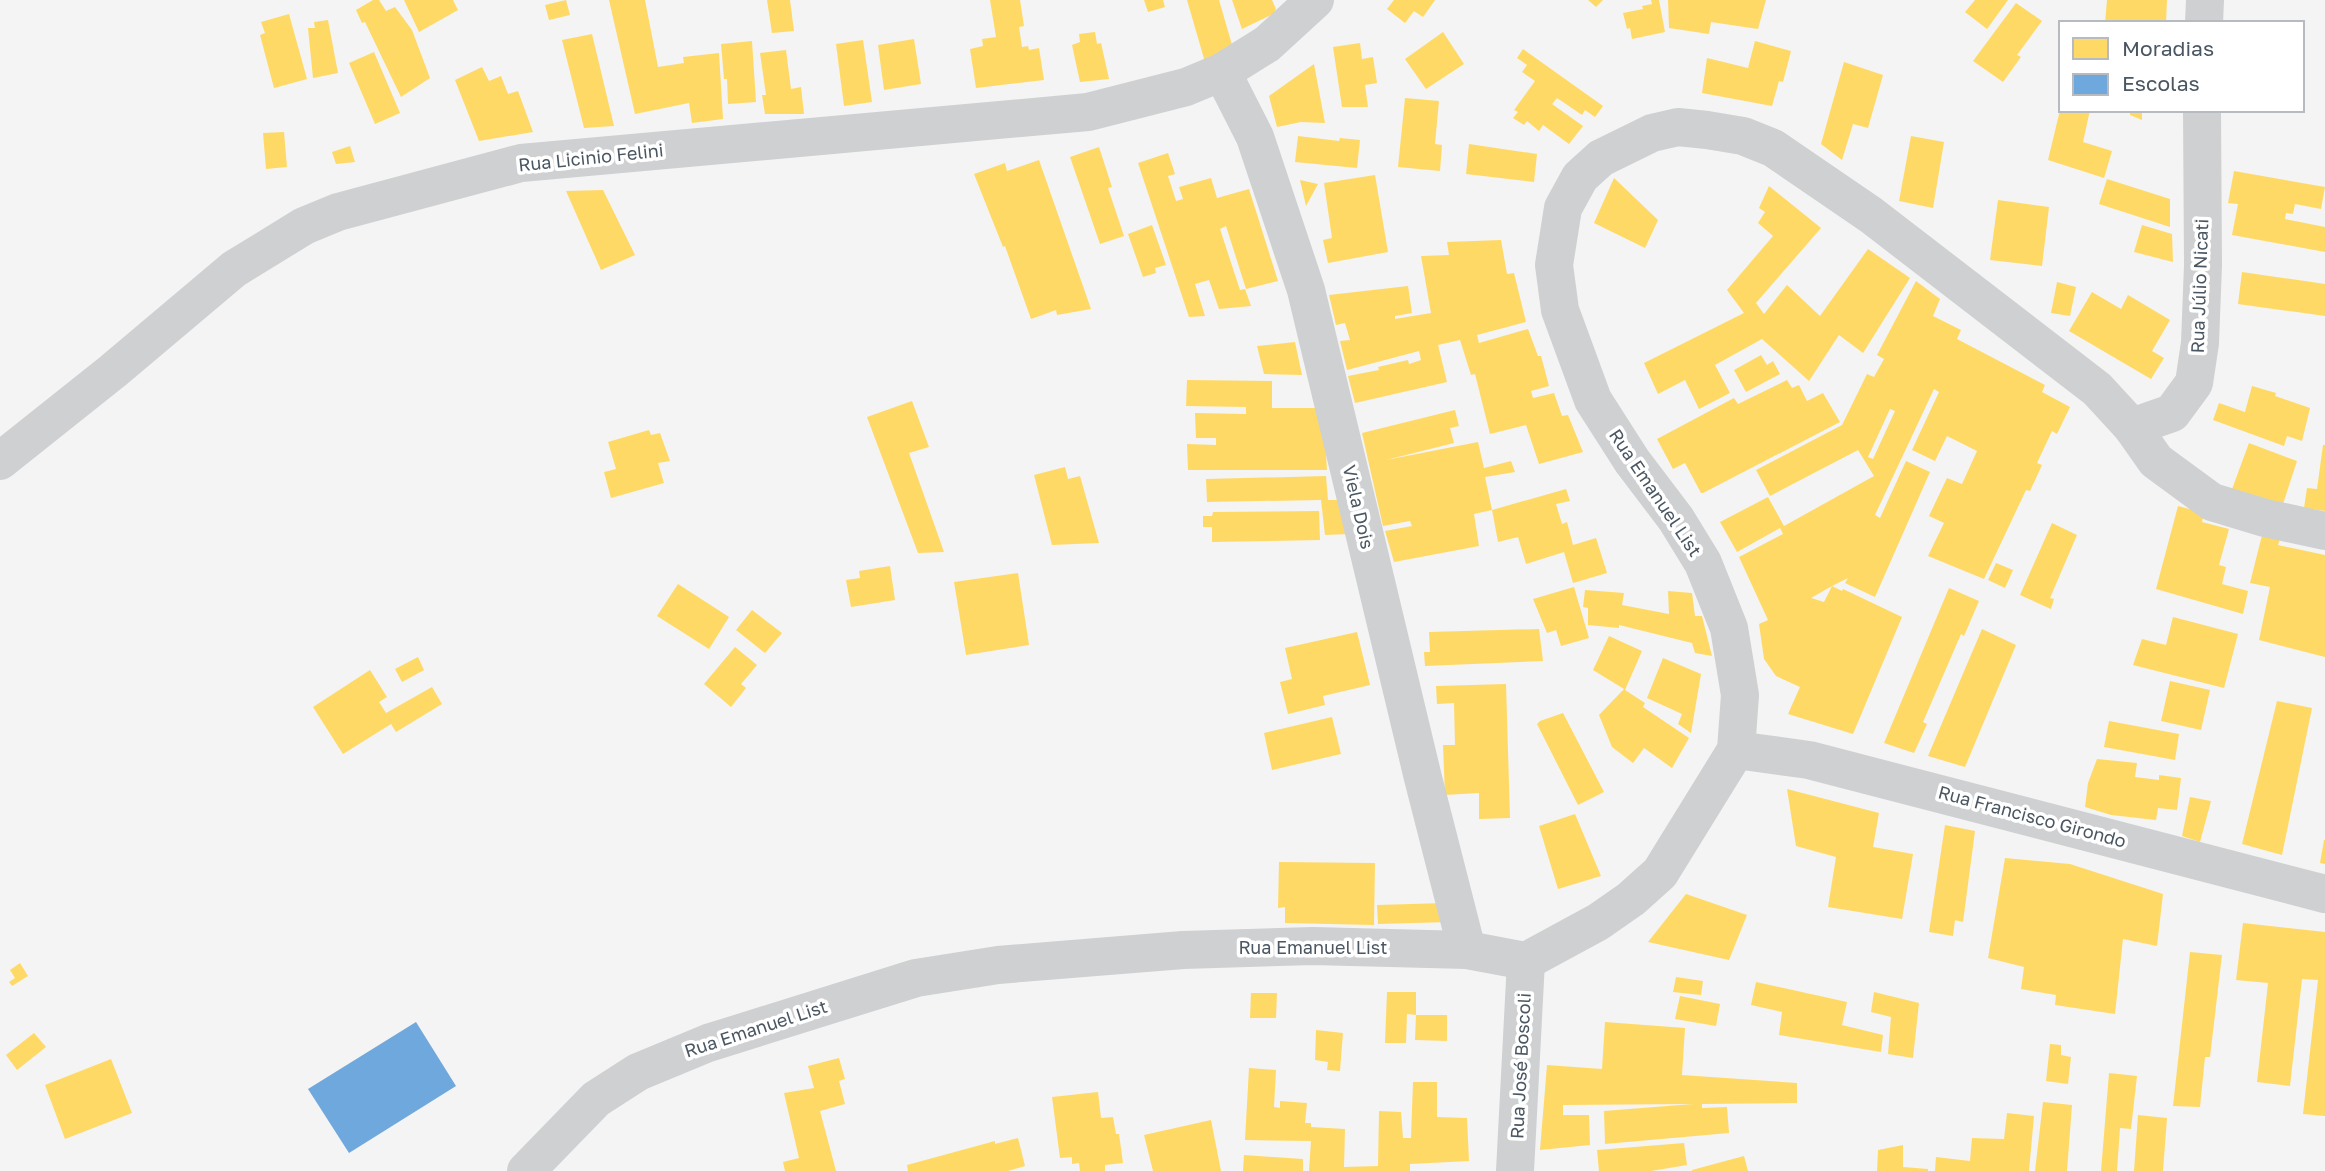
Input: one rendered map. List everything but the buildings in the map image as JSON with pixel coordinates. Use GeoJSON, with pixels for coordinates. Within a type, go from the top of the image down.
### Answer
{"type":"FeatureCollection","features":[{"type":"Feature","properties":{"kind":"street","name":"Rua Licinio Felini"},"geometry":{"type":"LineString","coordinates":[[0,461],[113,371],[234,269],[304,226],[338,212],[521,163],[1088,112],[1186,87],[1222,72],[1267,44],[1315,0]]}},
{"type":"Feature","properties":{"kind":"street"},"geometry":{"type":"LineString","coordinates":[[2204,21],[2205,0]]}},
{"type":"Feature","properties":{"kind":"street","name":"Viela Dois"},"geometry":{"type":"LineString","coordinates":[[1222,72],[1255,137],[1306,289],[1467,950]]}},
{"type":"Feature","properties":{"kind":"street","name":"Rua Júlio Nicati"},"geometry":{"type":"LineString","coordinates":[[2132,427],[2172,412],[2194,383],[2200,343],[2203,278],[2202,112]]}},
{"type":"Feature","properties":{"kind":"street","name":"Rua Emanuel List"},"geometry":{"type":"LineString","coordinates":[[526,1171],[596,1099],[638,1072],[708,1043],[916,978],[998,965],[1183,950],[1313,946],[1467,950],[1526,961],[1598,922],[1631,899],[1660,873],[1736,750],[1740,695],[1729,628],[1703,563],[1676,519],[1632,461],[1594,400],[1560,310],[1554,265],[1563,208],[1580,177],[1601,159],[1652,133],[1678,127],[1743,136],[1773,148],[1871,215],[2097,389],[2132,427],[2156,461],[2212,502],[2265,519],[2325,531]]}},
{"type":"Feature","properties":{"kind":"street","name":"Rua Francisco Girondo"},"geometry":{"type":"LineString","coordinates":[[1736,750],[1822,763],[2325,894]]}},
{"type":"Feature","properties":{"kind":"street","name":"Rua José Boscoli"},"geometry":{"type":"LineString","coordinates":[[1516,1171],[1526,961]]}}]}
